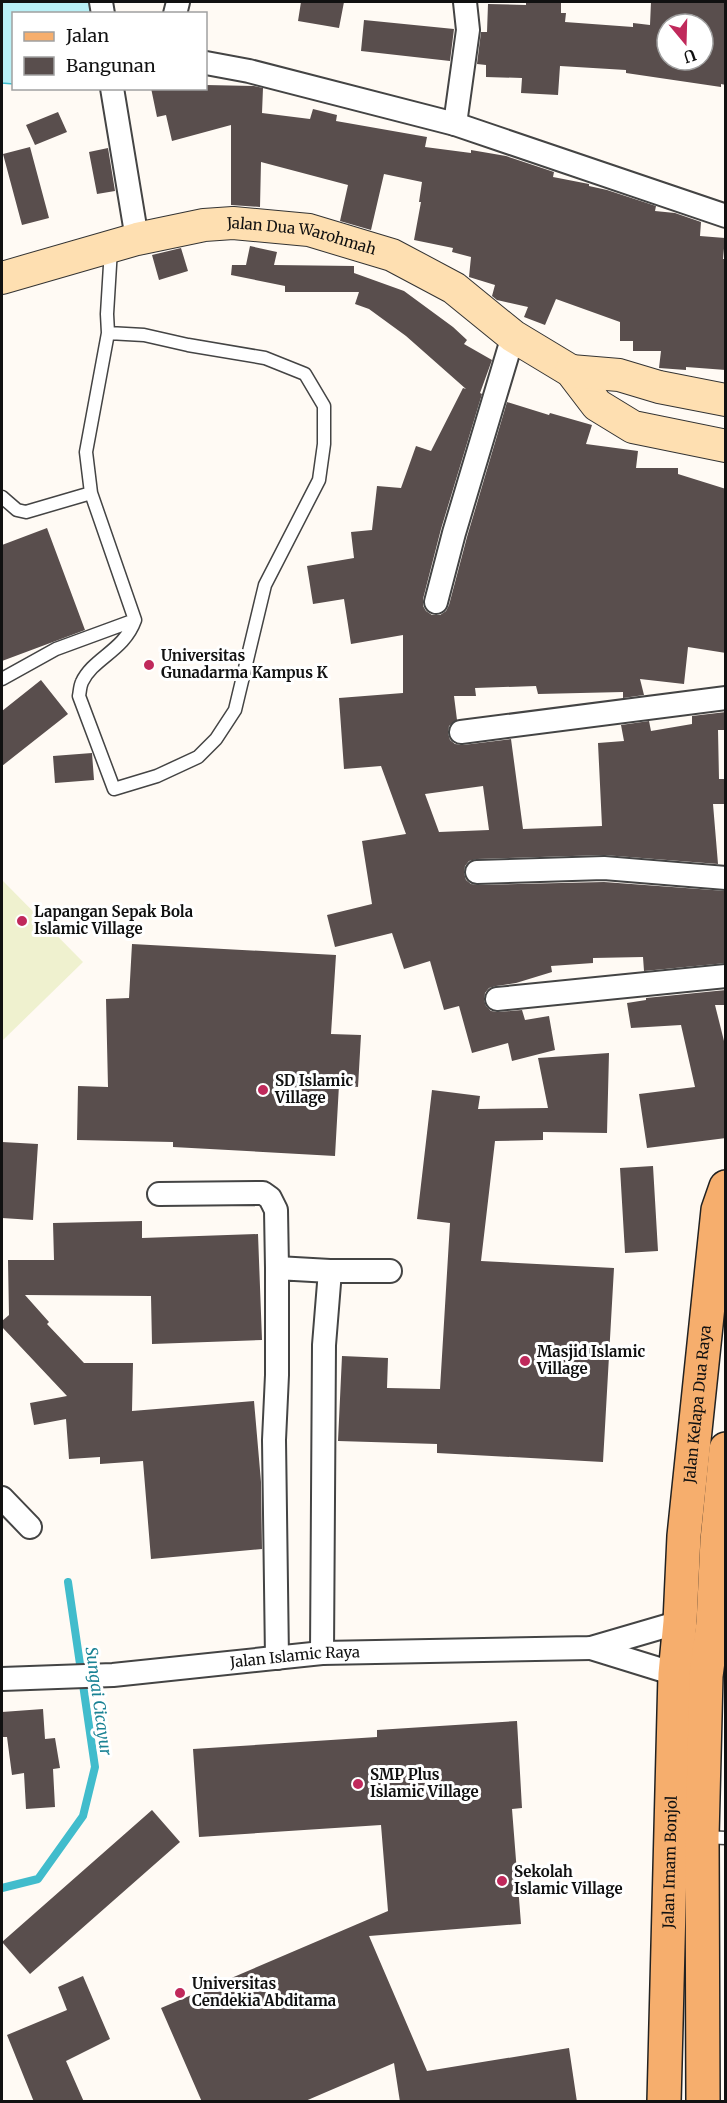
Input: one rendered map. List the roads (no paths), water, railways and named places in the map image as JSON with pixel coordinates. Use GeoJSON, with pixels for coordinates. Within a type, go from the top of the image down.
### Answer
{"type":"FeatureCollection","features":[{"type":"Feature","properties":{"kind":"main road","name":"Jalan Kelapa Dua Raya"},"geometry":{"type":"LineString","coordinates":[[680,1622],[684,1536],[713,1375],[718,1210],[726,1187]]}},
{"type":"Feature","properties":{"kind":"main road"},"geometry":{"type":"LineString","coordinates":[[719,1623],[717,1540],[726,1449]]}},
{"type":"Feature","properties":{"kind":"main road","name":"Jalan Imam Bonjol"},"geometry":{"type":"LineString","coordinates":[[680,1622],[702,1675],[714,1838],[704,2102]]}},
{"type":"Feature","properties":{"kind":"main road","name":"Jalan Imam Bonjol"},"geometry":{"type":"LineString","coordinates":[[664,2102],[702,1675],[719,1623]]}},
{"type":"Feature","properties":{"kind":"street"},"geometry":{"type":"LineString","coordinates":[[455,124],[468,30],[465,2]]}},
{"type":"Feature","properties":{"kind":"street"},"geometry":{"type":"LineString","coordinates":[[207,63],[249,70],[455,124],[726,216]]}},
{"type":"Feature","properties":{"kind":"street"},"geometry":{"type":"LineString","coordinates":[[112,90],[124,243]]}},
{"type":"Feature","properties":{"kind":"street","name":"Jalan Dua Warohmah"},"geometry":{"type":"LineString","coordinates":[[2,278],[124,243],[204,225],[233,223],[309,230],[392,255],[454,288],[513,336],[571,371],[597,405],[633,427],[726,446]]}},
{"type":"Feature","properties":{"kind":"street"},"geometry":{"type":"LineString","coordinates":[[436,602],[513,336]]}},
{"type":"Feature","properties":{"kind":"street","name":"Jalan Dua Warohmah"},"geometry":{"type":"LineString","coordinates":[[571,371],[619,375],[659,387],[726,400]]}},
{"type":"Feature","properties":{"kind":"street"},"geometry":{"type":"LineString","coordinates":[[461,732],[726,698]]}},
{"type":"Feature","properties":{"kind":"street"},"geometry":{"type":"LineString","coordinates":[[477,872],[604,868],[726,878]]}},
{"type":"Feature","properties":{"kind":"street"},"geometry":{"type":"LineString","coordinates":[[497,999],[726,976]]}},
{"type":"Feature","properties":{"kind":"street"},"geometry":{"type":"LineString","coordinates":[[159,1194],[262,1193],[270,1198],[276,1210],[277,1375],[274,1440],[277,1658]]}},
{"type":"Feature","properties":{"kind":"street"},"geometry":{"type":"LineString","coordinates":[[277,1268],[390,1271]]}},
{"type":"Feature","properties":{"kind":"street"},"geometry":{"type":"LineString","coordinates":[[322,1653],[324,1345],[330,1271]]}},
{"type":"Feature","properties":{"kind":"street"},"geometry":{"type":"LineString","coordinates":[[2,1498],[30,1527]]}},
{"type":"Feature","properties":{"kind":"street"},"geometry":{"type":"LineString","coordinates":[[680,1622],[719,1623]]}},
{"type":"Feature","properties":{"kind":"street","name":"Jalan Islamic Raya"},"geometry":{"type":"LineString","coordinates":[[591,1648],[680,1622]]}},
{"type":"Feature","properties":{"kind":"street","name":"Jalan Islamic Raya"},"geometry":{"type":"LineString","coordinates":[[2,1679],[113,1675],[322,1653],[591,1648],[702,1675]]}},
{"type":"Feature","properties":{"kind":"lane"},"geometry":{"type":"LineString","coordinates":[[108,333],[144,335],[265,358],[305,374],[324,406],[324,444],[319,480],[265,585],[236,710],[216,739],[198,757],[157,776],[114,789],[79,696],[81,683],[87,674],[131,632],[135,620],[91,492],[86,452],[108,333],[107,314],[124,243]]}},
{"type":"Feature","properties":{"kind":"lane"},"geometry":{"type":"LineString","coordinates":[[2,497],[17,510],[26,512],[91,492]]}},
{"type":"Feature","properties":{"kind":"lane"},"geometry":{"type":"LineString","coordinates":[[2,679],[56,649],[135,620]]}},
{"type":"Feature","properties":{"kind":"water"},"geometry":{"type":"Polygon","coordinates":[[[2,2],[91,2],[91,12],[12,12],[12,84],[2,83],[2,2]]]}},
{"type":"Feature","properties":{"kind":"waterway","name":"Sungai Cicayur"},"geometry":{"type":"LineString","coordinates":[[2,1888],[38,1879],[83,1816],[95,1767],[68,1582]]}},
{"type":"Feature","properties":{"kind":"place","name":"Universitas Gunadarma Kampus K"},"geometry":{"type":"Point","coordinates":[149,665]}},
{"type":"Feature","properties":{"kind":"place","name":"Lapangan Sepak Bola Islamic Village"},"geometry":{"type":"Point","coordinates":[22,921]}},
{"type":"Feature","properties":{"kind":"place","name":"SD Islamic Village"},"geometry":{"type":"Point","coordinates":[263,1090]}},
{"type":"Feature","properties":{"kind":"place","name":"Masjid Islamic Village"},"geometry":{"type":"Point","coordinates":[525,1361]}},
{"type":"Feature","properties":{"kind":"place","name":"SMP Plus Islamic Village"},"geometry":{"type":"Point","coordinates":[358,1784]}},
{"type":"Feature","properties":{"kind":"place","name":"Sekolah Islamic Village"},"geometry":{"type":"Point","coordinates":[502,1881]}},
{"type":"Feature","properties":{"kind":"place","name":"Universitas Cendekia Abditama"},"geometry":{"type":"Point","coordinates":[180,1993]}}]}
